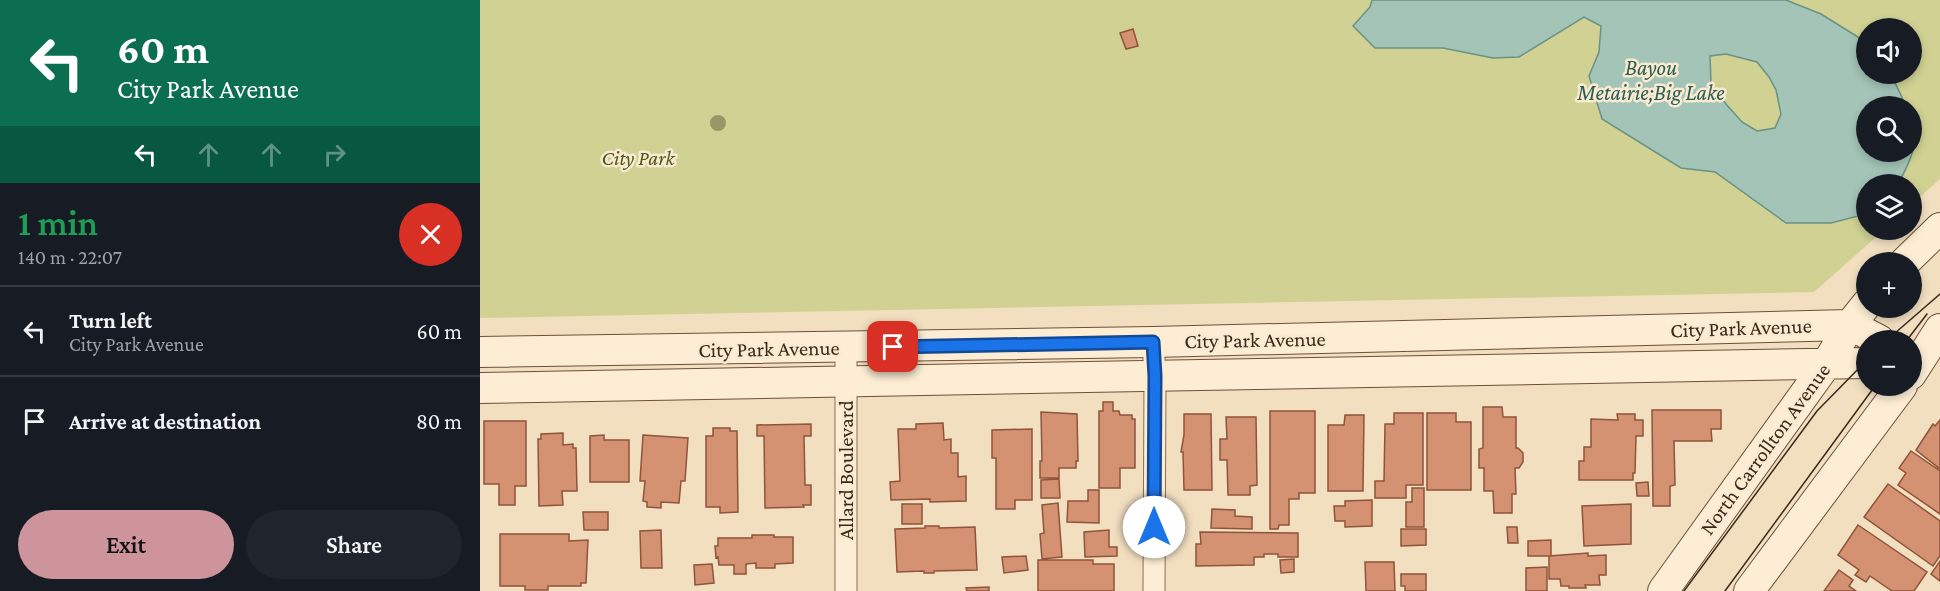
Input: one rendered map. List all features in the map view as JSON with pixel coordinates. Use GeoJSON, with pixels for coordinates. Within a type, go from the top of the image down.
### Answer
{"type":"FeatureCollection","features":[{"type":"Feature","properties":{"kind":"main road"},"geometry":{"type":"LineString","coordinates":[[1915,252],[1940,228]]}},
{"type":"Feature","properties":{"kind":"main road","name":"City Park Avenue"},"geometry":{"type":"LineString","coordinates":[[480,352],[1153,342],[1856,315]]}},
{"type":"Feature","properties":{"kind":"main road","name":"North Carrollton Avenue"},"geometry":{"type":"LineString","coordinates":[[1663,591],[1827,363],[1856,318]]}},
{"type":"Feature","properties":{"kind":"main road"},"geometry":{"type":"LineString","coordinates":[[1861,318],[1871,330]]}},
{"type":"Feature","properties":{"kind":"main road"},"geometry":{"type":"LineString","coordinates":[[1922,358],[1940,330]]}},
{"type":"Feature","properties":{"kind":"main road","name":"City Park Avenue"},"geometry":{"type":"LineString","coordinates":[[480,388],[1856,363]]}},
{"type":"Feature","properties":{"kind":"main road"},"geometry":{"type":"LineString","coordinates":[[1749,591],[1895,396]]}},
{"type":"Feature","properties":{"kind":"street"},"geometry":{"type":"LineString","coordinates":[[1153,342],[1155,376],[1154,591]]}},
{"type":"Feature","properties":{"kind":"street","name":"Allard Boulevard"},"geometry":{"type":"LineString","coordinates":[[846,348],[846,591]]}},
{"type":"Feature","properties":{"kind":"green space","name":"City Park"},"geometry":{"type":"Polygon","coordinates":[[[480,0],[1940,0],[1940,179],[1922,195],[1922,174],[1856,174],[1856,240],[1873,240],[1859,252],[1856,252],[1856,255],[1814,292],[480,318],[480,0]]]}},
{"type":"Feature","properties":{"kind":"water","name":"Bayou Metairie;Big Lake"},"geometry":{"type":"Polygon","coordinates":[[[1372,0],[1786,0],[1821,14],[1856,36],[1856,84],[1896,84],[1901,96],[1856,96],[1856,162],[1908,162],[1903,174],[1856,174],[1856,217],[1831,223],[1786,223],[1715,172],[1681,168],[1602,119],[1589,76],[1599,52],[1601,26],[1584,17],[1519,57],[1493,58],[1443,48],[1375,48],[1353,26],[1370,7],[1372,0]],[[1726,54],[1710,56],[1711,84],[1742,122],[1757,131],[1775,128],[1781,114],[1776,90],[1757,62],[1726,54]]]}},
{"type":"Feature","properties":{"kind":"building"},"geometry":{"type":"Polygon","coordinates":[[[1133,29],[1138,46],[1126,49],[1120,33],[1133,29]]]}},
{"type":"Feature","properties":{"kind":"building"},"geometry":{"type":"Polygon","coordinates":[[[1103,402],[1113,402],[1113,411],[1119,411],[1120,415],[1132,415],[1132,419],[1135,419],[1135,468],[1120,468],[1120,488],[1099,488],[1099,411],[1103,411],[1103,402]]]}},
{"type":"Feature","properties":{"kind":"building"},"geometry":{"type":"Polygon","coordinates":[[[1483,407],[1502,407],[1503,417],[1516,417],[1516,448],[1523,453],[1523,462],[1519,468],[1515,468],[1516,494],[1512,494],[1512,513],[1494,513],[1493,491],[1484,491],[1484,468],[1479,468],[1479,449],[1483,448],[1483,407]]]}},
{"type":"Feature","properties":{"kind":"building"},"geometry":{"type":"Polygon","coordinates":[[[1652,410],[1721,410],[1721,429],[1711,429],[1712,441],[1674,441],[1675,485],[1670,486],[1670,506],[1653,506],[1652,410]]]}},
{"type":"Feature","properties":{"kind":"building"},"geometry":{"type":"Polygon","coordinates":[[[1270,411],[1315,411],[1315,493],[1299,493],[1299,499],[1289,499],[1289,525],[1279,525],[1278,529],[1270,529],[1270,411]]]}},
{"type":"Feature","properties":{"kind":"building"},"geometry":{"type":"Polygon","coordinates":[[[1041,412],[1077,414],[1078,461],[1076,461],[1076,468],[1059,468],[1059,478],[1040,478],[1041,412]]]}},
{"type":"Feature","properties":{"kind":"building"},"geometry":{"type":"Polygon","coordinates":[[[1394,413],[1423,413],[1423,485],[1406,485],[1406,498],[1375,498],[1375,481],[1384,481],[1385,424],[1394,424],[1394,413]]]}},
{"type":"Feature","properties":{"kind":"building"},"geometry":{"type":"Polygon","coordinates":[[[1427,413],[1456,413],[1456,422],[1471,422],[1471,490],[1427,490],[1427,413]]]}},
{"type":"Feature","properties":{"kind":"building"},"geometry":{"type":"Polygon","coordinates":[[[1184,414],[1211,414],[1212,490],[1184,490],[1183,452],[1181,452],[1184,414]]]}},
{"type":"Feature","properties":{"kind":"building"},"geometry":{"type":"Polygon","coordinates":[[[1617,414],[1635,414],[1635,420],[1643,420],[1643,436],[1636,436],[1633,480],[1579,480],[1579,461],[1584,461],[1584,447],[1591,447],[1591,419],[1618,420],[1617,414]]]}},
{"type":"Feature","properties":{"kind":"building"},"geometry":{"type":"Polygon","coordinates":[[[1345,415],[1364,415],[1363,491],[1328,491],[1328,425],[1344,425],[1345,415]]]}},
{"type":"Feature","properties":{"kind":"building"},"geometry":{"type":"Polygon","coordinates":[[[1226,417],[1256,417],[1257,485],[1250,486],[1250,495],[1228,495],[1227,460],[1220,460],[1220,439],[1227,439],[1226,417]]]}},
{"type":"Feature","properties":{"kind":"building"},"geometry":{"type":"Polygon","coordinates":[[[1940,420],[1940,469],[1916,450],[1933,424],[1935,426],[1940,420]]]}},
{"type":"Feature","properties":{"kind":"building"},"geometry":{"type":"Polygon","coordinates":[[[484,421],[526,421],[526,486],[515,486],[515,505],[499,505],[499,484],[484,484],[484,421]]]}},
{"type":"Feature","properties":{"kind":"building"},"geometry":{"type":"Polygon","coordinates":[[[943,423],[944,440],[951,439],[951,453],[958,453],[958,477],[966,476],[966,501],[891,500],[890,482],[900,481],[898,429],[916,429],[916,424],[943,423]]]}},
{"type":"Feature","properties":{"kind":"building"},"geometry":{"type":"Polygon","coordinates":[[[811,424],[811,436],[804,436],[805,485],[811,485],[811,505],[765,508],[764,436],[757,436],[757,425],[811,424]]]}},
{"type":"Feature","properties":{"kind":"building"},"geometry":{"type":"Polygon","coordinates":[[[713,428],[730,428],[730,431],[737,431],[738,512],[720,513],[720,507],[706,507],[706,436],[713,436],[713,428]]]}},
{"type":"Feature","properties":{"kind":"building"},"geometry":{"type":"Polygon","coordinates":[[[1032,429],[1032,500],[1015,500],[1015,509],[996,509],[996,458],[992,458],[992,430],[1032,429]]]}},
{"type":"Feature","properties":{"kind":"building"},"geometry":{"type":"Polygon","coordinates":[[[563,433],[563,445],[573,444],[573,448],[576,448],[577,491],[562,491],[563,505],[539,506],[538,439],[541,439],[541,434],[563,433]]]}},
{"type":"Feature","properties":{"kind":"building"},"geometry":{"type":"Polygon","coordinates":[[[604,435],[604,440],[629,440],[629,482],[590,482],[590,436],[604,435]]]}},
{"type":"Feature","properties":{"kind":"building"},"geometry":{"type":"Polygon","coordinates":[[[643,435],[688,438],[685,481],[681,481],[679,503],[661,502],[661,508],[647,507],[647,502],[643,501],[645,481],[640,481],[643,435]]]}},
{"type":"Feature","properties":{"kind":"building"},"geometry":{"type":"Polygon","coordinates":[[[1911,451],[1940,471],[1940,514],[1898,485],[1906,473],[1899,468],[1911,451]]]}},
{"type":"Feature","properties":{"kind":"building"},"geometry":{"type":"Polygon","coordinates":[[[1059,479],[1060,498],[1041,498],[1041,480],[1059,479]]]}},
{"type":"Feature","properties":{"kind":"building"},"geometry":{"type":"Polygon","coordinates":[[[1648,482],[1649,496],[1637,496],[1636,483],[1648,482]]]}},
{"type":"Feature","properties":{"kind":"building"},"geometry":{"type":"Polygon","coordinates":[[[1888,484],[1940,521],[1940,556],[1933,566],[1864,517],[1888,484]]]}},
{"type":"Feature","properties":{"kind":"building"},"geometry":{"type":"Polygon","coordinates":[[[1412,488],[1424,488],[1424,527],[1406,527],[1406,502],[1412,502],[1412,488]]]}},
{"type":"Feature","properties":{"kind":"building"},"geometry":{"type":"Polygon","coordinates":[[[1088,490],[1099,490],[1099,523],[1067,522],[1068,501],[1088,501],[1088,490]]]}},
{"type":"Feature","properties":{"kind":"building"},"geometry":{"type":"Polygon","coordinates":[[[1372,500],[1372,526],[1345,527],[1345,521],[1335,521],[1334,506],[1345,506],[1345,501],[1372,500]]]}},
{"type":"Feature","properties":{"kind":"building"},"geometry":{"type":"Polygon","coordinates":[[[1058,503],[1062,557],[1042,559],[1040,534],[1044,533],[1042,505],[1058,503]]]}},
{"type":"Feature","properties":{"kind":"building"},"geometry":{"type":"Polygon","coordinates":[[[902,504],[922,504],[922,524],[902,524],[902,504]]]}},
{"type":"Feature","properties":{"kind":"building"},"geometry":{"type":"Polygon","coordinates":[[[1631,504],[1631,544],[1584,546],[1582,506],[1631,504]]]}},
{"type":"Feature","properties":{"kind":"building"},"geometry":{"type":"Polygon","coordinates":[[[1212,509],[1235,510],[1235,516],[1252,517],[1252,529],[1211,528],[1212,509]]]}},
{"type":"Feature","properties":{"kind":"building"},"geometry":{"type":"Polygon","coordinates":[[[583,512],[608,512],[608,530],[584,530],[583,512]]]}},
{"type":"Feature","properties":{"kind":"building"},"geometry":{"type":"Polygon","coordinates":[[[1858,525],[1927,572],[1914,591],[1892,591],[1870,576],[1866,582],[1855,575],[1859,570],[1838,555],[1858,525]]]}},
{"type":"Feature","properties":{"kind":"building"},"geometry":{"type":"Polygon","coordinates":[[[925,526],[975,527],[977,570],[934,571],[934,573],[897,572],[895,529],[925,528],[925,526]]]}},
{"type":"Feature","properties":{"kind":"building"},"geometry":{"type":"Polygon","coordinates":[[[1507,527],[1517,527],[1518,543],[1508,543],[1507,527]]]}},
{"type":"Feature","properties":{"kind":"building"},"geometry":{"type":"Polygon","coordinates":[[[1401,529],[1426,529],[1426,545],[1401,546],[1401,529]]]}},
{"type":"Feature","properties":{"kind":"building"},"geometry":{"type":"Polygon","coordinates":[[[661,530],[662,568],[641,568],[640,531],[661,530]]]}},
{"type":"Feature","properties":{"kind":"building"},"geometry":{"type":"Polygon","coordinates":[[[1109,530],[1109,547],[1117,547],[1117,556],[1085,557],[1084,532],[1109,530]]]}},
{"type":"Feature","properties":{"kind":"building"},"geometry":{"type":"Polygon","coordinates":[[[1200,532],[1298,533],[1298,557],[1264,554],[1264,557],[1254,557],[1254,565],[1196,566],[1196,544],[1201,544],[1200,532]]]}},
{"type":"Feature","properties":{"kind":"building"},"geometry":{"type":"Polygon","coordinates":[[[500,534],[569,534],[569,541],[588,540],[586,583],[581,583],[581,586],[548,586],[548,590],[525,590],[525,586],[500,586],[500,534]]]}},
{"type":"Feature","properties":{"kind":"building"},"geometry":{"type":"Polygon","coordinates":[[[752,535],[793,537],[793,563],[775,564],[775,568],[756,568],[756,563],[746,564],[746,574],[734,574],[734,565],[719,565],[715,546],[718,546],[718,538],[752,538],[752,535]]]}},
{"type":"Feature","properties":{"kind":"building"},"geometry":{"type":"Polygon","coordinates":[[[1551,540],[1551,556],[1528,556],[1528,541],[1551,540]]]}},
{"type":"Feature","properties":{"kind":"building"},"geometry":{"type":"Polygon","coordinates":[[[1588,553],[1588,556],[1606,555],[1606,575],[1599,575],[1600,585],[1569,588],[1569,586],[1561,586],[1560,579],[1549,579],[1549,556],[1588,553]]]}},
{"type":"Feature","properties":{"kind":"building"},"geometry":{"type":"Polygon","coordinates":[[[1026,556],[1028,570],[1004,573],[1002,557],[1026,556]]]}},
{"type":"Feature","properties":{"kind":"building"},"geometry":{"type":"Polygon","coordinates":[[[1294,559],[1294,572],[1281,573],[1280,560],[1294,559]]]}},
{"type":"Feature","properties":{"kind":"building"},"geometry":{"type":"Polygon","coordinates":[[[1038,560],[1093,560],[1093,564],[1114,564],[1114,591],[1038,591],[1038,560]]]}},
{"type":"Feature","properties":{"kind":"building"},"geometry":{"type":"Polygon","coordinates":[[[1940,561],[1940,581],[1931,574],[1940,561]]]}},
{"type":"Feature","properties":{"kind":"building"},"geometry":{"type":"Polygon","coordinates":[[[1365,562],[1394,562],[1395,591],[1366,591],[1365,562]]]}},
{"type":"Feature","properties":{"kind":"building"},"geometry":{"type":"Polygon","coordinates":[[[712,564],[714,583],[695,585],[694,565],[712,564]]]}},
{"type":"Feature","properties":{"kind":"building"},"geometry":{"type":"Polygon","coordinates":[[[1547,567],[1547,591],[1526,591],[1526,568],[1547,567]]]}},
{"type":"Feature","properties":{"kind":"building"},"geometry":{"type":"Polygon","coordinates":[[[1839,570],[1853,580],[1849,586],[1856,591],[1824,591],[1839,570]]]}},
{"type":"Feature","properties":{"kind":"building"},"geometry":{"type":"Polygon","coordinates":[[[1401,574],[1426,574],[1426,591],[1405,591],[1405,586],[1401,586],[1401,574]]]}},
{"type":"Feature","properties":{"kind":"building"},"geometry":{"type":"Polygon","coordinates":[[[989,587],[989,591],[967,591],[966,588],[989,587]]]}},
{"type":"Feature","properties":{"kind":"tram line"},"geometry":{"type":"LineString","coordinates":[[1899,330],[1940,294]]}},
{"type":"Feature","properties":{"kind":"tram line"},"geometry":{"type":"LineString","coordinates":[[1915,330],[1927,314]]}},
{"type":"Feature","properties":{"kind":"tram line"},"geometry":{"type":"LineString","coordinates":[[1684,591],[1817,411],[1856,371]]}},
{"type":"Feature","properties":{"kind":"tram line"},"geometry":{"type":"LineString","coordinates":[[1725,591],[1868,396]]}},
{"type":"Feature","properties":{"kind":"route"},"geometry":{"type":"LineString","coordinates":[[893,347],[1153,342],[1155,376],[1154,527]]}}]}
